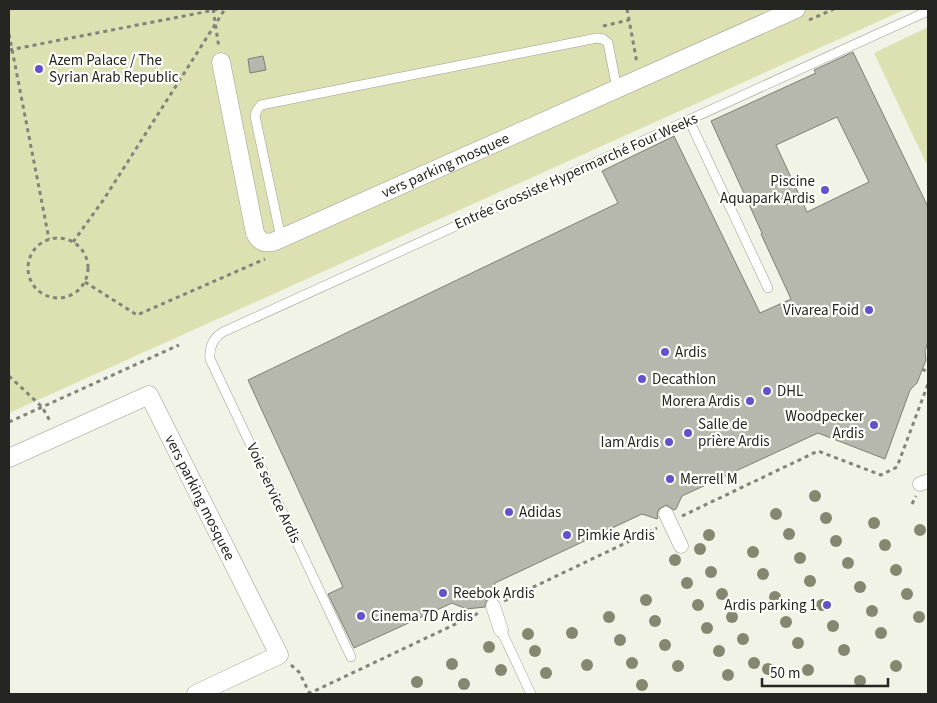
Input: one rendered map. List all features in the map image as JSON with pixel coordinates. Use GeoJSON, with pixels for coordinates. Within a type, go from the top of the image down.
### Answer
{"type":"FeatureCollection","features":[{"type":"Feature","properties":{"kind":"street","name":"vers parking mosquee"},"geometry":{"type":"LineString","coordinates":[[221,62],[255,233],[258,238],[268,243],[796,9]]}},
{"type":"Feature","properties":{"kind":"street","name":"vers parking mosquee"},"geometry":{"type":"LineString","coordinates":[[9,458],[149,394],[279,655]]}},
{"type":"Feature","properties":{"kind":"street"},"geometry":{"type":"LineString","coordinates":[[668,518],[681,546]]}},
{"type":"Feature","properties":{"kind":"street"},"geometry":{"type":"LineString","coordinates":[[493,606],[501,630]]}},
{"type":"Feature","properties":{"kind":"street"},"geometry":{"type":"LineString","coordinates":[[196,694],[279,655]]}},
{"type":"Feature","properties":{"kind":"lane","name":"Entrée Grossiste Hypermarché Four Weeks"},"geometry":{"type":"LineString","coordinates":[[223,332],[928,11]]}},
{"type":"Feature","properties":{"kind":"lane"},"geometry":{"type":"LineString","coordinates":[[281,238],[255,116],[261,105],[597,38],[603,38],[608,43],[617,89]]}},
{"type":"Feature","properties":{"kind":"lane"},"geometry":{"type":"LineString","coordinates":[[689,120],[768,288]]}},
{"type":"Feature","properties":{"kind":"lane","name":"Voie service Ardis"},"geometry":{"type":"LineString","coordinates":[[223,332],[211,344],[210,359],[351,657]]}},
{"type":"Feature","properties":{"kind":"lane"},"geometry":{"type":"LineString","coordinates":[[501,630],[531,694]]}},
{"type":"Feature","properties":{"kind":"path"},"geometry":{"type":"LineString","coordinates":[[213,9],[221,62]]}},
{"type":"Feature","properties":{"kind":"path"},"geometry":{"type":"LineString","coordinates":[[10,49],[220,9]]}},
{"type":"Feature","properties":{"kind":"path"},"geometry":{"type":"LineString","coordinates":[[73,242],[109,191],[225,9]]}},
{"type":"Feature","properties":{"kind":"path"},"geometry":{"type":"LineString","coordinates":[[627,9],[637,63]]}},
{"type":"Feature","properties":{"kind":"path"},"geometry":{"type":"LineString","coordinates":[[9,34],[10,49],[50,239]]}},
{"type":"Feature","properties":{"kind":"path"},"geometry":{"type":"LineString","coordinates":[[50,239],[67,239],[73,242],[83,252],[87,262],[88,272],[85,282],[78,291],[59,299],[48,297],[39,292],[32,284],[28,274],[30,254],[37,246],[50,239]]}},
{"type":"Feature","properties":{"kind":"path"},"geometry":{"type":"LineString","coordinates":[[9,422],[179,345]]}},
{"type":"Feature","properties":{"kind":"path"},"geometry":{"type":"LineString","coordinates":[[922,369],[928,372]]}},
{"type":"Feature","properties":{"kind":"path"},"geometry":{"type":"LineString","coordinates":[[9,376],[42,407],[58,436]]}},
{"type":"Feature","properties":{"kind":"path"},"geometry":{"type":"LineString","coordinates":[[279,655],[299,672],[309,694],[493,606],[668,518],[818,451],[881,475],[897,467],[928,384]]}},
{"type":"Feature","properties":{"kind":"green space"},"geometry":{"type":"Polygon","coordinates":[[[9,9],[906,9],[9,413],[9,9]]]}},
{"type":"Feature","properties":{"kind":"green space"},"geometry":{"type":"Polygon","coordinates":[[[928,27],[928,167],[874,53],[928,27]]]}},
{"type":"Feature","properties":{"kind":"building"},"geometry":{"type":"Polygon","coordinates":[[[853,52],[928,207],[928,342],[925,351],[926,360],[917,383],[910,390],[885,459],[818,433],[682,496],[676,509],[674,510],[666,505],[659,509],[657,519],[642,514],[495,583],[494,597],[487,600],[485,607],[466,609],[452,603],[354,648],[328,594],[343,587],[248,380],[618,203],[602,171],[674,136],[760,313],[791,299],[711,121],[816,73],[814,70],[853,52]],[[837,117],[776,145],[807,212],[869,182],[837,117]]]}},
{"type":"Feature","properties":{"kind":"building"},"geometry":{"type":"Polygon","coordinates":[[[263,56],[266,70],[250,73],[248,59],[263,56]]]}},
{"type":"Feature","properties":{"kind":"place","name":"Azem Palace / The Syrian Arab Republic"},"geometry":{"type":"Point","coordinates":[39,69]}},
{"type":"Feature","properties":{"kind":"place","name":"Piscine Aquapark Ardis"},"geometry":{"type":"Point","coordinates":[825,190]}},
{"type":"Feature","properties":{"kind":"place","name":"Vivarea Foid"},"geometry":{"type":"Point","coordinates":[869,310]}},
{"type":"Feature","properties":{"kind":"place","name":"Ardis"},"geometry":{"type":"Point","coordinates":[665,352]}},
{"type":"Feature","properties":{"kind":"place","name":"Decathlon"},"geometry":{"type":"Point","coordinates":[642,379]}},
{"type":"Feature","properties":{"kind":"place","name":"DHL"},"geometry":{"type":"Point","coordinates":[767,391]}},
{"type":"Feature","properties":{"kind":"place","name":"Morera Ardis"},"geometry":{"type":"Point","coordinates":[750,401]}},
{"type":"Feature","properties":{"kind":"place","name":"Woodpecker Ardis"},"geometry":{"type":"Point","coordinates":[874,425]}},
{"type":"Feature","properties":{"kind":"place","name":"Salle de prière Ardis"},"geometry":{"type":"Point","coordinates":[688,433]}},
{"type":"Feature","properties":{"kind":"place","name":"Iam Ardis"},"geometry":{"type":"Point","coordinates":[669,442]}},
{"type":"Feature","properties":{"kind":"place","name":"Merrell M"},"geometry":{"type":"Point","coordinates":[670,479]}},
{"type":"Feature","properties":{"kind":"place","name":"Adidas"},"geometry":{"type":"Point","coordinates":[509,512]}},
{"type":"Feature","properties":{"kind":"place","name":"Pimkie Ardis"},"geometry":{"type":"Point","coordinates":[567,535]}},
{"type":"Feature","properties":{"kind":"place","name":"Reebok Ardis"},"geometry":{"type":"Point","coordinates":[443,593]}},
{"type":"Feature","properties":{"kind":"place","name":"Ardis parking 1"},"geometry":{"type":"Point","coordinates":[827,605]}},
{"type":"Feature","properties":{"kind":"place","name":"Cinema 7D Ardis"},"geometry":{"type":"Point","coordinates":[361,616]}}]}
